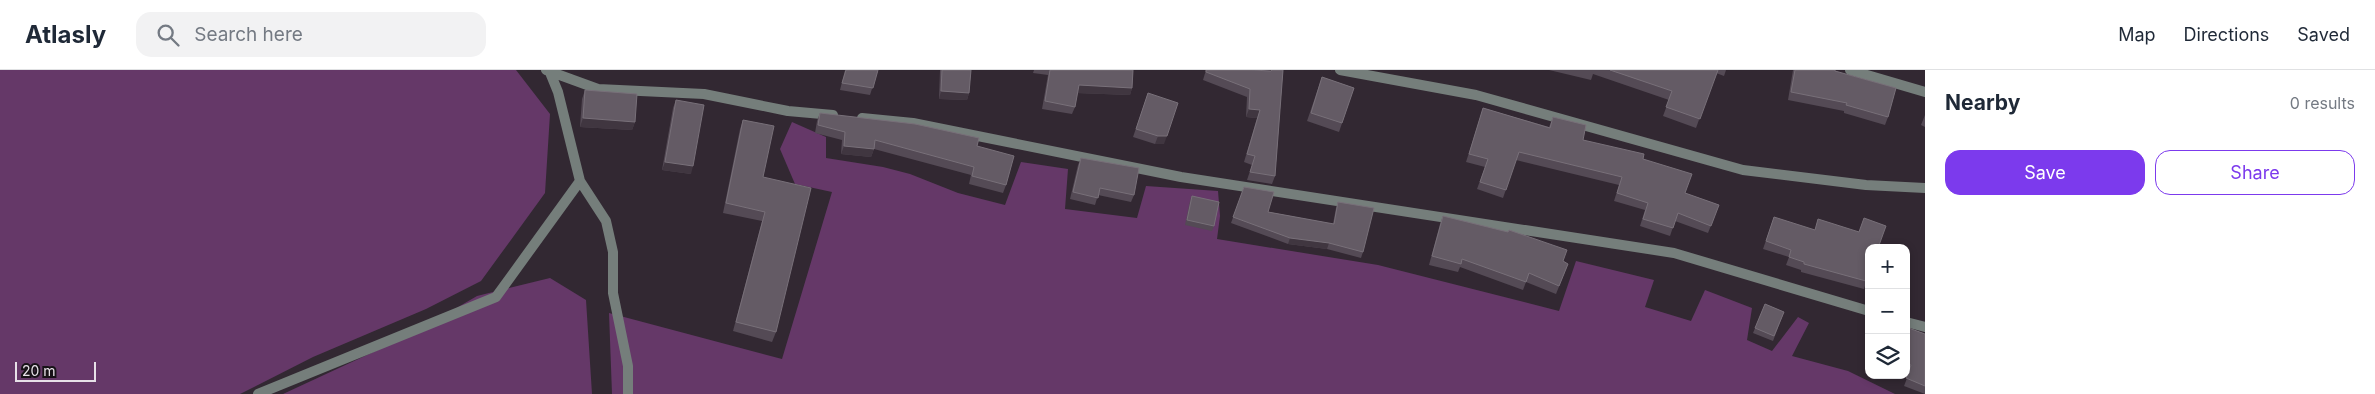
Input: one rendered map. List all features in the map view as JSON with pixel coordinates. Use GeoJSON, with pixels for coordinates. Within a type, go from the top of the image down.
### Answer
{"type":"FeatureCollection","features":[{"type":"Feature","properties":{"kind":"street"},"geometry":{"type":"LineString","coordinates":[[548,70],[598,89],[704,94],[788,111],[913,122],[1181,177],[1674,253],[1865,310]]}},
{"type":"Feature","properties":{"kind":"street"},"geometry":{"type":"LineString","coordinates":[[548,70],[558,92],[580,181],[606,221],[613,252],[613,293],[628,366],[628,394]]}},
{"type":"Feature","properties":{"kind":"street"},"geometry":{"type":"LineString","coordinates":[[1340,70],[1476,95],[1743,170],[1866,185],[1925,188]]}},
{"type":"Feature","properties":{"kind":"street"},"geometry":{"type":"LineString","coordinates":[[1850,70],[1925,92]]}},
{"type":"Feature","properties":{"kind":"street"},"geometry":{"type":"LineString","coordinates":[[258,394],[496,297],[580,181]]}},
{"type":"Feature","properties":{"kind":"street"},"geometry":{"type":"LineString","coordinates":[[1910,323],[1925,327]]}},
{"type":"Feature","properties":{"kind":"shaded area"},"geometry":{"type":"Polygon","coordinates":[[[0,70],[516,70],[550,114],[545,193],[481,281],[426,309],[313,357],[240,394],[0,394],[0,70]]]}},
{"type":"Feature","properties":{"kind":"shaded area"},"geometry":{"type":"Polygon","coordinates":[[[792,122],[826,137],[826,158],[883,167],[910,174],[958,193],[1005,205],[1021,162],[1068,169],[1065,209],[1137,218],[1146,186],[1218,191],[1220,216],[1217,239],[1378,265],[1559,311],[1576,261],[1654,280],[1645,307],[1691,321],[1705,290],[1752,308],[1747,340],[1772,351],[1798,317],[1809,323],[1792,356],[1848,371],[1895,394],[612,394],[609,313],[782,359],[832,192],[795,184],[780,149],[792,122]]]}},
{"type":"Feature","properties":{"kind":"shaded area"},"geometry":{"type":"Polygon","coordinates":[[[550,278],[586,300],[592,394],[283,394],[410,335],[477,296],[550,278]]]}},
{"type":"Feature","properties":{"kind":"building"},"geometry":{"type":"Polygon","coordinates":[[[846,70],[878,70],[873,88],[842,83],[846,70]]]}},
{"type":"Feature","properties":{"kind":"building"},"geometry":{"type":"Polygon","coordinates":[[[942,70],[971,70],[969,93],[941,91],[942,70]]]}},
{"type":"Feature","properties":{"kind":"building"},"geometry":{"type":"Polygon","coordinates":[[[1050,70],[1133,70],[1132,88],[1079,85],[1075,107],[1045,101],[1050,70]]]}},
{"type":"Feature","properties":{"kind":"building"},"geometry":{"type":"Polygon","coordinates":[[[1206,70],[1283,70],[1275,176],[1250,172],[1255,156],[1247,154],[1260,110],[1249,109],[1250,89],[1206,72],[1206,70]]]}},
{"type":"Feature","properties":{"kind":"building"},"geometry":{"type":"Polygon","coordinates":[[[1610,70],[1718,70],[1700,119],[1666,107],[1672,91],[1610,70]]]}},
{"type":"Feature","properties":{"kind":"building"},"geometry":{"type":"Polygon","coordinates":[[[1795,70],[1835,70],[1896,88],[1888,117],[1846,105],[1847,103],[1791,92],[1795,70]]]}},
{"type":"Feature","properties":{"kind":"building"},"geometry":{"type":"Polygon","coordinates":[[[1322,77],[1354,88],[1342,123],[1311,113],[1322,77]]]}},
{"type":"Feature","properties":{"kind":"building"},"geometry":{"type":"Polygon","coordinates":[[[585,90],[637,94],[635,122],[583,118],[585,90]]]}},
{"type":"Feature","properties":{"kind":"building"},"geometry":{"type":"Polygon","coordinates":[[[1148,93],[1178,103],[1167,136],[1158,136],[1136,129],[1148,93]]]}},
{"type":"Feature","properties":{"kind":"building"},"geometry":{"type":"Polygon","coordinates":[[[676,100],[704,105],[693,166],[665,162],[676,100]]]}},
{"type":"Feature","properties":{"kind":"building"},"geometry":{"type":"Polygon","coordinates":[[[1483,108],[1550,128],[1553,117],[1586,125],[1583,140],[1644,154],[1643,159],[1692,174],[1685,193],[1719,205],[1711,226],[1678,213],[1673,228],[1643,219],[1648,203],[1617,193],[1622,177],[1519,152],[1506,190],[1480,182],[1488,159],[1469,154],[1483,108]]]}},
{"type":"Feature","properties":{"kind":"building"},"geometry":{"type":"Polygon","coordinates":[[[820,113],[915,124],[979,138],[977,146],[1014,156],[1006,185],[972,176],[974,167],[875,140],[874,149],[844,146],[845,132],[818,125],[820,113]]]}},
{"type":"Feature","properties":{"kind":"building"},"geometry":{"type":"Polygon","coordinates":[[[743,120],[774,126],[763,177],[811,188],[776,332],[736,322],[765,212],[726,203],[743,120]]]}},
{"type":"Feature","properties":{"kind":"building"},"geometry":{"type":"Polygon","coordinates":[[[1081,158],[1139,168],[1134,195],[1100,188],[1098,198],[1073,192],[1081,158]]]}},
{"type":"Feature","properties":{"kind":"building"},"geometry":{"type":"Polygon","coordinates":[[[1244,187],[1274,192],[1268,212],[1334,224],[1338,202],[1374,208],[1363,252],[1329,243],[1290,238],[1233,217],[1244,187]]]}},
{"type":"Feature","properties":{"kind":"building"},"geometry":{"type":"Polygon","coordinates":[[[1192,196],[1219,202],[1214,226],[1187,220],[1192,196]]]}},
{"type":"Feature","properties":{"kind":"building"},"geometry":{"type":"Polygon","coordinates":[[[1443,216],[1508,232],[1509,230],[1567,250],[1563,261],[1568,264],[1559,286],[1529,273],[1526,282],[1462,259],[1461,264],[1432,256],[1443,216]]]}},
{"type":"Feature","properties":{"kind":"building"},"geometry":{"type":"Polygon","coordinates":[[[1774,217],[1815,230],[1818,219],[1859,232],[1864,218],[1886,226],[1879,244],[1865,244],[1865,281],[1804,264],[1804,262],[1789,257],[1791,250],[1766,241],[1774,217]]]}},
{"type":"Feature","properties":{"kind":"building"},"geometry":{"type":"Polygon","coordinates":[[[1765,304],[1784,312],[1774,336],[1755,328],[1765,304]]]}},
{"type":"Feature","properties":{"kind":"building"},"geometry":{"type":"Polygon","coordinates":[[[1910,328],[1925,334],[1925,386],[1908,379],[1910,379],[1910,328]]]}}]}
